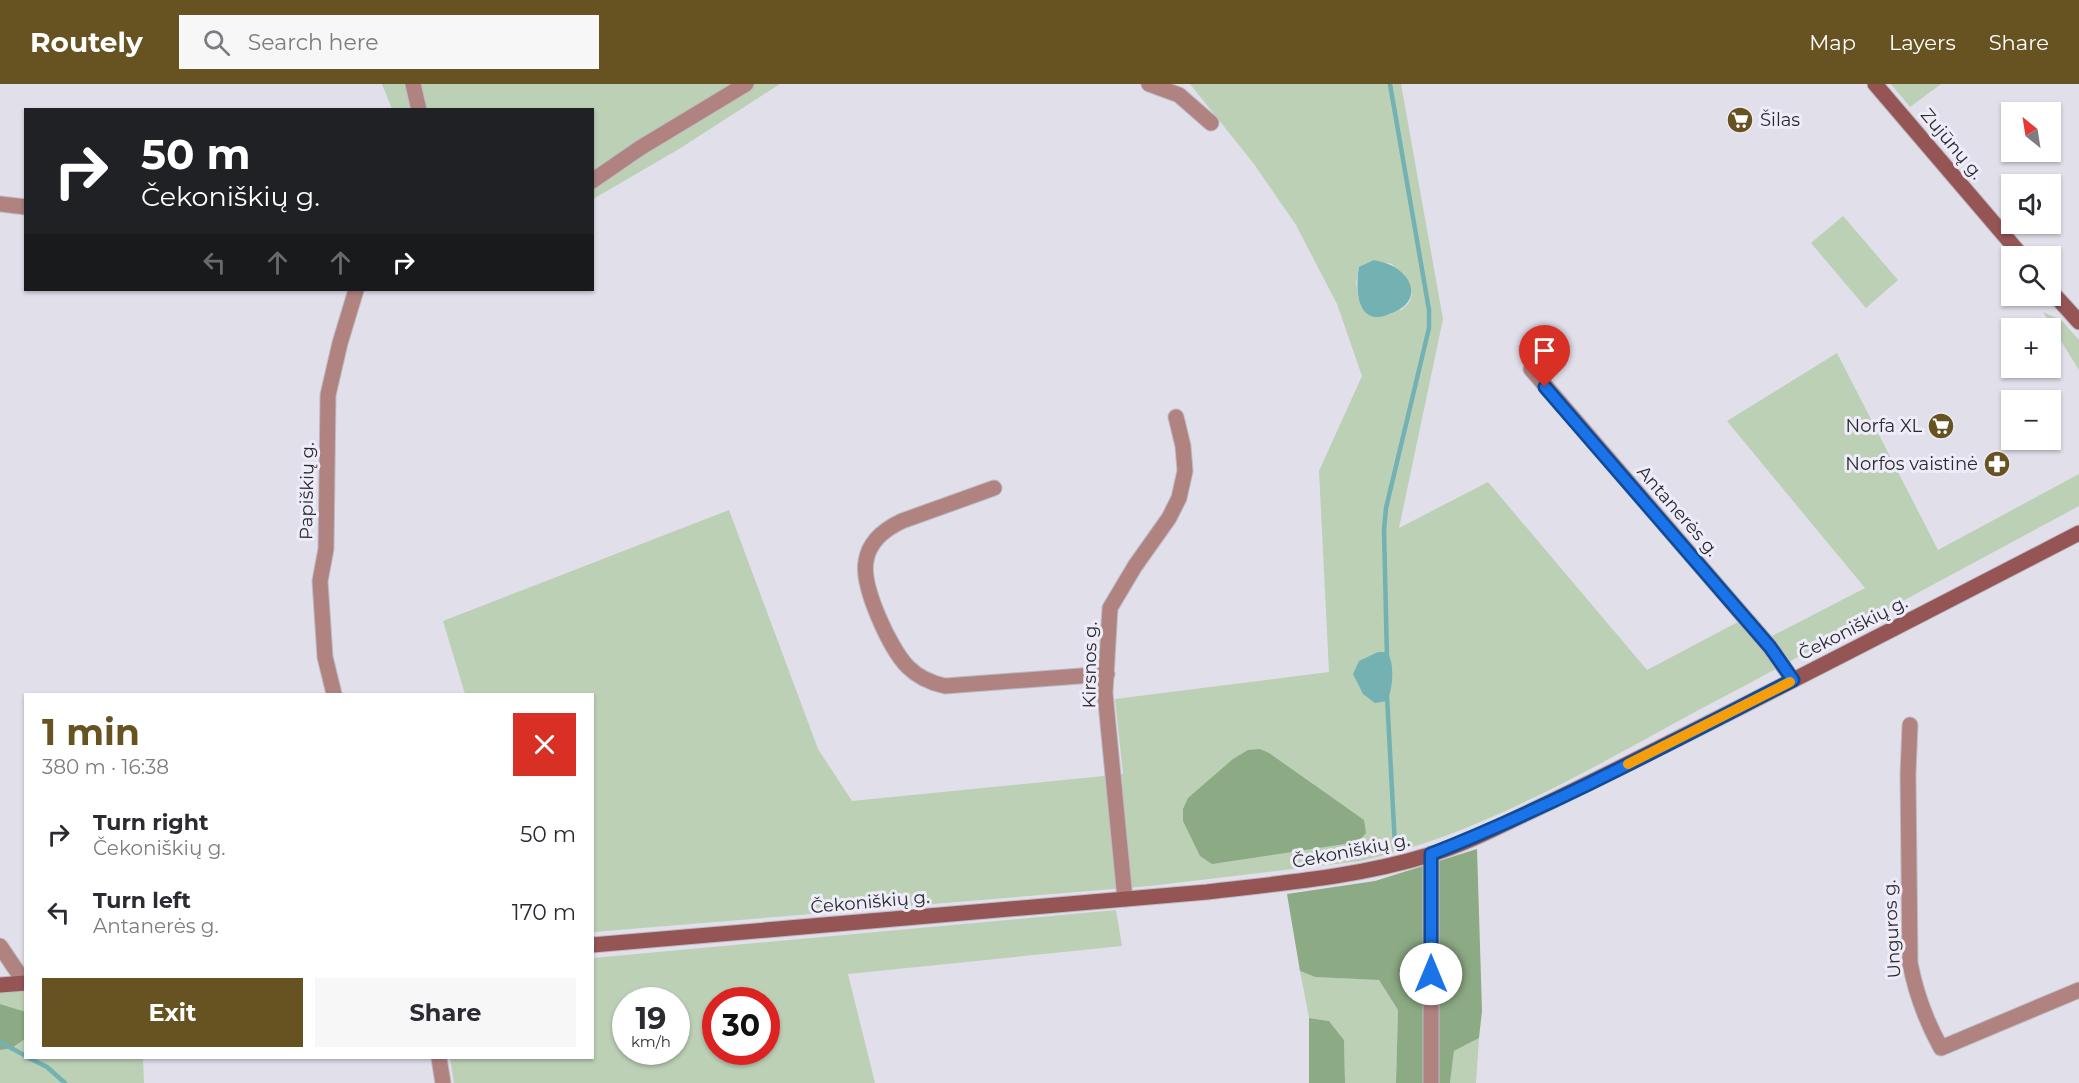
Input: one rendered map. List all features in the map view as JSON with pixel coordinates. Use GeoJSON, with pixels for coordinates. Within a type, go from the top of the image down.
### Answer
{"type":"FeatureCollection","features":[{"type":"Feature","properties":{"kind":"main road","name":"Zujūnų g."},"geometry":{"type":"LineString","coordinates":[[1875,84],[2013,246]]}},
{"type":"Feature","properties":{"kind":"main road"},"geometry":{"type":"LineString","coordinates":[[2061,302],[2079,322]]}},
{"type":"Feature","properties":{"kind":"main road","name":"Čekoniškių g."},"geometry":{"type":"LineString","coordinates":[[594,945],[1125,899],[1304,881],[1368,871],[1431,854],[1565,795],[2079,532]]}},
{"type":"Feature","properties":{"kind":"main road"},"geometry":{"type":"LineString","coordinates":[[0,984],[24,983]]}},
{"type":"Feature","properties":{"kind":"street"},"geometry":{"type":"LineString","coordinates":[[413,84],[419,108]]}},
{"type":"Feature","properties":{"kind":"street"},"geometry":{"type":"LineString","coordinates":[[594,180],[640,148],[746,84]]}},
{"type":"Feature","properties":{"kind":"street"},"geometry":{"type":"LineString","coordinates":[[1149,84],[1179,95],[1211,123]]}},
{"type":"Feature","properties":{"kind":"street"},"geometry":{"type":"LineString","coordinates":[[0,204],[24,207]]}},
{"type":"Feature","properties":{"kind":"street","name":"Papiškių g."},"geometry":{"type":"LineString","coordinates":[[334,693],[325,657],[320,581],[326,549],[328,395],[340,342],[356,291]]}},
{"type":"Feature","properties":{"kind":"street","name":"Antanerės g."},"geometry":{"type":"LineString","coordinates":[[1531,369],[1770,647],[1793,680]]}},
{"type":"Feature","properties":{"kind":"street","name":"Kirsnos g."},"geometry":{"type":"LineString","coordinates":[[1125,899],[1105,693],[1110,608],[1135,566],[1169,518],[1179,498],[1185,471],[1183,446],[1176,417]]}},
{"type":"Feature","properties":{"kind":"street"},"geometry":{"type":"LineString","coordinates":[[994,488],[902,521],[877,537],[866,561],[866,579],[890,642],[910,669],[931,683],[945,686],[1107,674]]}},
{"type":"Feature","properties":{"kind":"street","name":"Unguros g."},"geometry":{"type":"LineString","coordinates":[[1910,725],[1908,774],[1910,963],[1927,1023],[1941,1048],[2079,990]]}},
{"type":"Feature","properties":{"kind":"street"},"geometry":{"type":"LineString","coordinates":[[1431,854],[1431,1083]]}},
{"type":"Feature","properties":{"kind":"street"},"geometry":{"type":"LineString","coordinates":[[0,946],[24,982]]}},
{"type":"Feature","properties":{"kind":"street"},"geometry":{"type":"LineString","coordinates":[[439,1059],[443,1083]]}},
{"type":"Feature","properties":{"kind":"green space"},"geometry":{"type":"Polygon","coordinates":[[[382,84],[780,84],[679,149],[594,198],[594,108],[392,108],[382,84]]]}},
{"type":"Feature","properties":{"kind":"green space"},"geometry":{"type":"Polygon","coordinates":[[[1190,84],[1401,84],[1443,319],[1399,528],[1488,482],[1647,670],[1753,614],[1772,636],[1865,588],[1727,421],[1837,353],[1938,550],[2079,474],[2079,506],[1574,778],[1491,817],[1405,849],[1361,861],[1150,886],[594,932],[594,693],[465,693],[443,621],[729,510],[818,749],[852,801],[1123,774],[1115,699],[1329,672],[1319,471],[1362,376],[1337,304],[1296,225],[1254,164],[1190,84]],[[1390,263],[1359,267],[1356,283],[1359,299],[1401,310],[1408,304],[1412,292],[1406,279],[1390,263]]]}},
{"type":"Feature","properties":{"kind":"green space"},"geometry":{"type":"Polygon","coordinates":[[[1891,84],[1941,84],[1910,107],[1891,84]]]}},
{"type":"Feature","properties":{"kind":"green space"},"geometry":{"type":"Polygon","coordinates":[[[1843,216],[1898,280],[1866,308],[1811,243],[1843,216]]]}},
{"type":"Feature","properties":{"kind":"green space"},"geometry":{"type":"Polygon","coordinates":[[[2043,312],[2056,318],[2047,318],[2043,312]]]}},
{"type":"Feature","properties":{"kind":"green space"},"geometry":{"type":"Polygon","coordinates":[[[2061,320],[2079,340],[2079,370],[2061,341],[2061,320]]]}},
{"type":"Feature","properties":{"kind":"green space"},"geometry":{"type":"Polygon","coordinates":[[[1260,749],[1364,820],[1366,833],[1358,842],[1212,864],[1200,856],[1183,821],[1183,809],[1188,798],[1233,759],[1248,750],[1260,749]]]}},
{"type":"Feature","properties":{"kind":"green space"},"geometry":{"type":"Polygon","coordinates":[[[1477,849],[1482,1011],[1479,1038],[1454,1051],[1450,1083],[1396,1083],[1398,1010],[1379,980],[1315,977],[1300,971],[1287,894],[1375,881],[1477,849]]]}},
{"type":"Feature","properties":{"kind":"green space"},"geometry":{"type":"Polygon","coordinates":[[[1116,910],[1122,946],[848,974],[875,1083],[454,1083],[450,1059],[594,1059],[594,958],[1116,910]]]}},
{"type":"Feature","properties":{"kind":"green space"},"geometry":{"type":"Polygon","coordinates":[[[1300,971],[1315,977],[1379,980],[1398,1010],[1396,1083],[1345,1083],[1344,1040],[1329,1021],[1309,1018],[1300,971]]]}},
{"type":"Feature","properties":{"kind":"green space"},"geometry":{"type":"Polygon","coordinates":[[[24,990],[24,1012],[0,1004],[0,991],[24,990]]]}},
{"type":"Feature","properties":{"kind":"green space"},"geometry":{"type":"Polygon","coordinates":[[[0,1004],[24,1011],[24,1040],[12,1048],[0,1050],[0,1004]]]}},
{"type":"Feature","properties":{"kind":"green space"},"geometry":{"type":"Polygon","coordinates":[[[1309,1018],[1329,1021],[1344,1040],[1345,1083],[1309,1083],[1309,1018]]]}},
{"type":"Feature","properties":{"kind":"green space"},"geometry":{"type":"Polygon","coordinates":[[[1479,1038],[1476,1083],[1450,1083],[1454,1051],[1479,1038]]]}},
{"type":"Feature","properties":{"kind":"green space"},"geometry":{"type":"Polygon","coordinates":[[[24,1040],[24,1059],[143,1059],[144,1083],[0,1083],[0,1050],[12,1048],[24,1040]]]}},
{"type":"Feature","properties":{"kind":"water"},"geometry":{"type":"Polygon","coordinates":[[[1374,260],[1399,270],[1410,283],[1411,289],[1410,299],[1403,307],[1381,317],[1371,316],[1365,312],[1361,306],[1358,290],[1359,267],[1374,260]]]}},
{"type":"Feature","properties":{"kind":"water"},"geometry":{"type":"Polygon","coordinates":[[[1378,652],[1387,652],[1390,657],[1392,676],[1387,701],[1375,703],[1363,694],[1353,674],[1359,661],[1378,652]]]}},
{"type":"Feature","properties":{"kind":"waterway"},"geometry":{"type":"LineString","coordinates":[[1387,658],[1384,530],[1386,508],[1429,328],[1429,310],[1390,84]]}},
{"type":"Feature","properties":{"kind":"waterway"},"geometry":{"type":"LineString","coordinates":[[1387,696],[1395,846]]}},
{"type":"Feature","properties":{"kind":"waterway"},"geometry":{"type":"LineString","coordinates":[[0,1042],[24,1055]]}},
{"type":"Feature","properties":{"kind":"waterway"},"geometry":{"type":"LineString","coordinates":[[31,1059],[47,1067],[65,1083]]}},
{"type":"Feature","properties":{"kind":"slow traffic"},"geometry":{"type":"LineString","coordinates":[[1628,764],[1790,682]]}},
{"type":"Feature","properties":{"kind":"place","name":"Šilas"},"geometry":{"type":"Point","coordinates":[1740,120]}},
{"type":"Feature","properties":{"kind":"place","name":"Norfa XL"},"geometry":{"type":"Point","coordinates":[1941,426]}},
{"type":"Feature","properties":{"kind":"place","name":"Norfos vaistinė"},"geometry":{"type":"Point","coordinates":[1997,464]}},
{"type":"Feature","properties":{"kind":"route"},"geometry":{"type":"LineString","coordinates":[[1431,974],[1431,854],[1511,821],[1793,680],[1770,647],[1545,387]]}}]}
